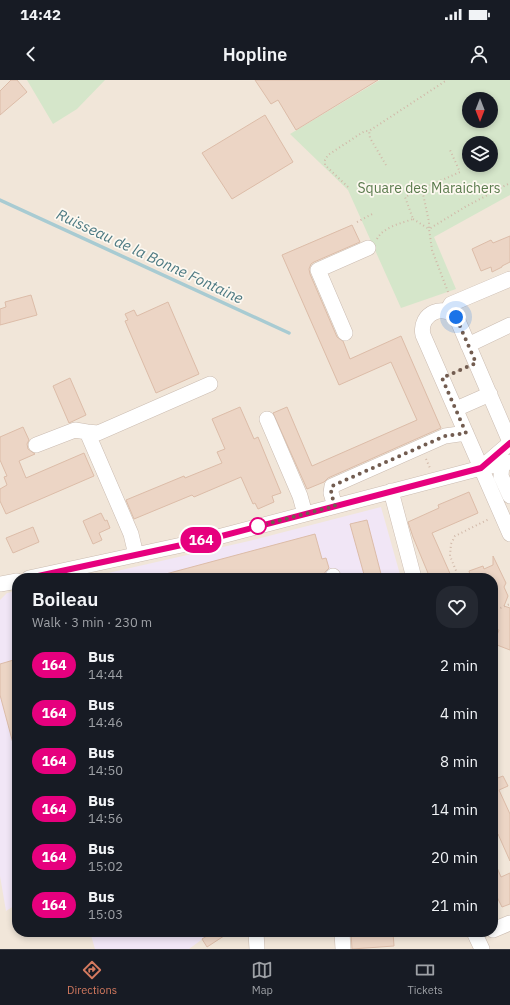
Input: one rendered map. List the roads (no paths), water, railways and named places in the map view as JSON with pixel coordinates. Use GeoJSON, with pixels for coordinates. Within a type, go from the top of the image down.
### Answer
{"type":"FeatureCollection","features":[{"type":"Feature","properties":{"kind":"street"},"geometry":{"type":"LineString","coordinates":[[345,333],[318,270],[368,248]]}},
{"type":"Feature","properties":{"kind":"street"},"geometry":{"type":"LineString","coordinates":[[510,279],[453,306],[433,312],[426,317],[422,327],[423,335],[510,534]]}},
{"type":"Feature","properties":{"kind":"street"},"geometry":{"type":"LineString","coordinates":[[453,306],[456,317],[490,394],[505,413],[510,442],[481,468]]}},
{"type":"Feature","properties":{"kind":"street"},"geometry":{"type":"LineString","coordinates":[[468,345],[510,325]]}},
{"type":"Feature","properties":{"kind":"street"},"geometry":{"type":"LineString","coordinates":[[36,446],[76,430],[98,433],[210,384]]}},
{"type":"Feature","properties":{"kind":"street"},"geometry":{"type":"LineString","coordinates":[[456,409],[490,394]]}},
{"type":"Feature","properties":{"kind":"street"},"geometry":{"type":"LineString","coordinates":[[267,419],[300,496],[305,514]]}},
{"type":"Feature","properties":{"kind":"street"},"geometry":{"type":"LineString","coordinates":[[87,432],[131,534],[136,555]]}},
{"type":"Feature","properties":{"kind":"street"},"geometry":{"type":"LineString","coordinates":[[335,506],[331,493],[332,486],[445,436],[466,433]]}},
{"type":"Feature","properties":{"kind":"street"},"geometry":{"type":"LineString","coordinates":[[68,573],[136,555],[214,538],[507,461]]}},
{"type":"Feature","properties":{"kind":"street"},"geometry":{"type":"LineString","coordinates":[[507,461],[501,476],[510,496]]}},
{"type":"Feature","properties":{"kind":"street"},"geometry":{"type":"LineString","coordinates":[[391,491],[413,573]]}},
{"type":"Feature","properties":{"kind":"street"},"geometry":{"type":"LineString","coordinates":[[0,584],[12,582]]}},
{"type":"Feature","properties":{"kind":"street"},"geometry":{"type":"LineString","coordinates":[[498,928],[510,923]]}},
{"type":"Feature","properties":{"kind":"street"},"geometry":{"type":"LineString","coordinates":[[256,937],[257,949]]}},
{"type":"Feature","properties":{"kind":"street"},"geometry":{"type":"LineString","coordinates":[[342,937],[343,949]]}},
{"type":"Feature","properties":{"kind":"waterway","name":"Ruisseau de la Bonne Fontaine"},"geometry":{"type":"LineString","coordinates":[[0,200],[289,333]]}},
{"type":"Feature","properties":{"kind":"park label","name":"Square des Maraichers"},"geometry":{"type":"Point","coordinates":[429,188]}}]}
